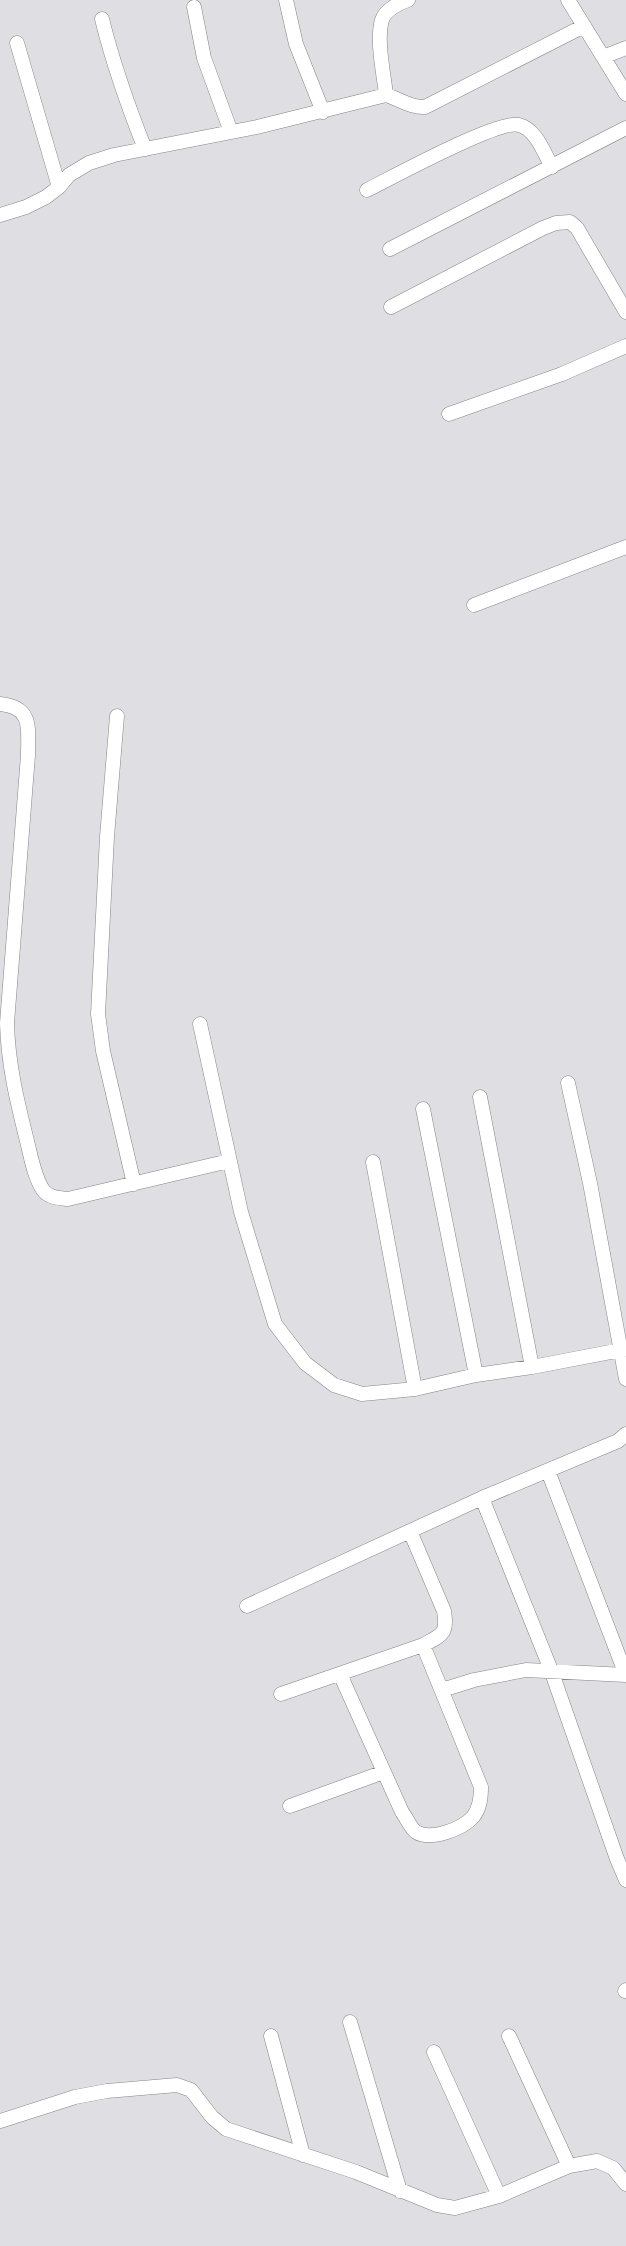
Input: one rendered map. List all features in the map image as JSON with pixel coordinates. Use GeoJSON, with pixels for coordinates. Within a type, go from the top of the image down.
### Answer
{"type":"FeatureCollection","features":[{"type":"Feature","properties":{"kind":"street"},"geometry":{"type":"LineString","coordinates":[[286,0],[296,44],[323,112]]}},
{"type":"Feature","properties":{"kind":"street"},"geometry":{"type":"LineString","coordinates":[[386,95],[380,36],[382,19],[390,10],[408,0]]}},
{"type":"Feature","properties":{"kind":"street"},"geometry":{"type":"LineString","coordinates":[[568,0],[626,94]]}},
{"type":"Feature","properties":{"kind":"street"},"geometry":{"type":"LineString","coordinates":[[194,7],[204,58],[231,132]]}},
{"type":"Feature","properties":{"kind":"street"},"geometry":{"type":"LineString","coordinates":[[102,19],[111,57],[122,92],[145,149]]}},
{"type":"Feature","properties":{"kind":"street"},"geometry":{"type":"LineString","coordinates":[[0,215],[46,197],[59,187],[69,175],[89,163],[114,155],[323,112],[386,95],[399,99],[414,108],[425,108],[584,26]]}},
{"type":"Feature","properties":{"kind":"street"},"geometry":{"type":"LineString","coordinates":[[17,43],[59,187]]}},
{"type":"Feature","properties":{"kind":"street"},"geometry":{"type":"LineString","coordinates":[[603,57],[626,48]]}},
{"type":"Feature","properties":{"kind":"street"},"geometry":{"type":"LineString","coordinates":[[368,190],[474,137],[497,127],[518,124],[531,131],[552,167]]}},
{"type":"Feature","properties":{"kind":"street"},"geometry":{"type":"LineString","coordinates":[[390,249],[626,128]]}},
{"type":"Feature","properties":{"kind":"street"},"geometry":{"type":"LineString","coordinates":[[391,307],[543,228],[556,223],[570,222],[577,228],[626,312]]}},
{"type":"Feature","properties":{"kind":"street"},"geometry":{"type":"LineString","coordinates":[[448,414],[562,374],[626,346]]}},
{"type":"Feature","properties":{"kind":"street"},"geometry":{"type":"LineString","coordinates":[[474,605],[626,547]]}},
{"type":"Feature","properties":{"kind":"street"},"geometry":{"type":"LineString","coordinates":[[0,704],[12,705],[23,712],[28,724],[28,755],[7,1023],[8,1054],[13,1083],[34,1170],[44,1191],[54,1198],[68,1200],[229,1161]]}},
{"type":"Feature","properties":{"kind":"street"},"geometry":{"type":"LineString","coordinates":[[117,716],[107,845],[98,1014],[103,1051],[134,1184]]}},
{"type":"Feature","properties":{"kind":"street"},"geometry":{"type":"LineString","coordinates":[[200,1024],[241,1212],[275,1324],[305,1363],[334,1386],[362,1394],[415,1389],[476,1375],[532,1367],[623,1349]]}},
{"type":"Feature","properties":{"kind":"street"},"geometry":{"type":"LineString","coordinates":[[568,1083],[623,1349],[626,1379]]}},
{"type":"Feature","properties":{"kind":"street"},"geometry":{"type":"LineString","coordinates":[[480,1097],[532,1367]]}},
{"type":"Feature","properties":{"kind":"street"},"geometry":{"type":"LineString","coordinates":[[423,1109],[476,1375]]}},
{"type":"Feature","properties":{"kind":"street"},"geometry":{"type":"LineString","coordinates":[[373,1162],[415,1389]]}},
{"type":"Feature","properties":{"kind":"street"},"geometry":{"type":"LineString","coordinates":[[247,1606],[482,1498],[618,1442],[626,1434]]}},
{"type":"Feature","properties":{"kind":"street"},"geometry":{"type":"LineString","coordinates":[[442,1690],[498,1674],[551,1670],[626,1675],[548,1471]]}},
{"type":"Feature","properties":{"kind":"street"},"geometry":{"type":"LineString","coordinates":[[482,1498],[551,1670],[617,1859],[626,1880]]}},
{"type":"Feature","properties":{"kind":"street"},"geometry":{"type":"LineString","coordinates":[[281,1694],[424,1644],[442,1634],[446,1625],[444,1611],[410,1531]]}},
{"type":"Feature","properties":{"kind":"street"},"geometry":{"type":"LineString","coordinates":[[340,1674],[402,1812],[416,1832],[431,1837],[454,1829],[473,1817],[481,1803],[481,1787],[424,1644]]}},
{"type":"Feature","properties":{"kind":"street"},"geometry":{"type":"LineString","coordinates":[[290,1806],[384,1772]]}},
{"type":"Feature","properties":{"kind":"street"},"geometry":{"type":"LineString","coordinates":[[350,2022],[400,2191]]}},
{"type":"Feature","properties":{"kind":"street"},"geometry":{"type":"LineString","coordinates":[[271,2036],[303,2156]]}},
{"type":"Feature","properties":{"kind":"street"},"geometry":{"type":"LineString","coordinates":[[509,2036],[569,2166]]}},
{"type":"Feature","properties":{"kind":"street"},"geometry":{"type":"LineString","coordinates":[[434,2052],[499,2196]]}},
{"type":"Feature","properties":{"kind":"street"},"geometry":{"type":"LineString","coordinates":[[0,2121],[82,2096],[107,2091],[177,2085],[191,2090],[212,2117],[226,2129],[303,2156],[356,2172],[436,2205],[455,2208],[499,2196],[569,2166],[597,2161],[613,2168],[626,2184]]}}]}
